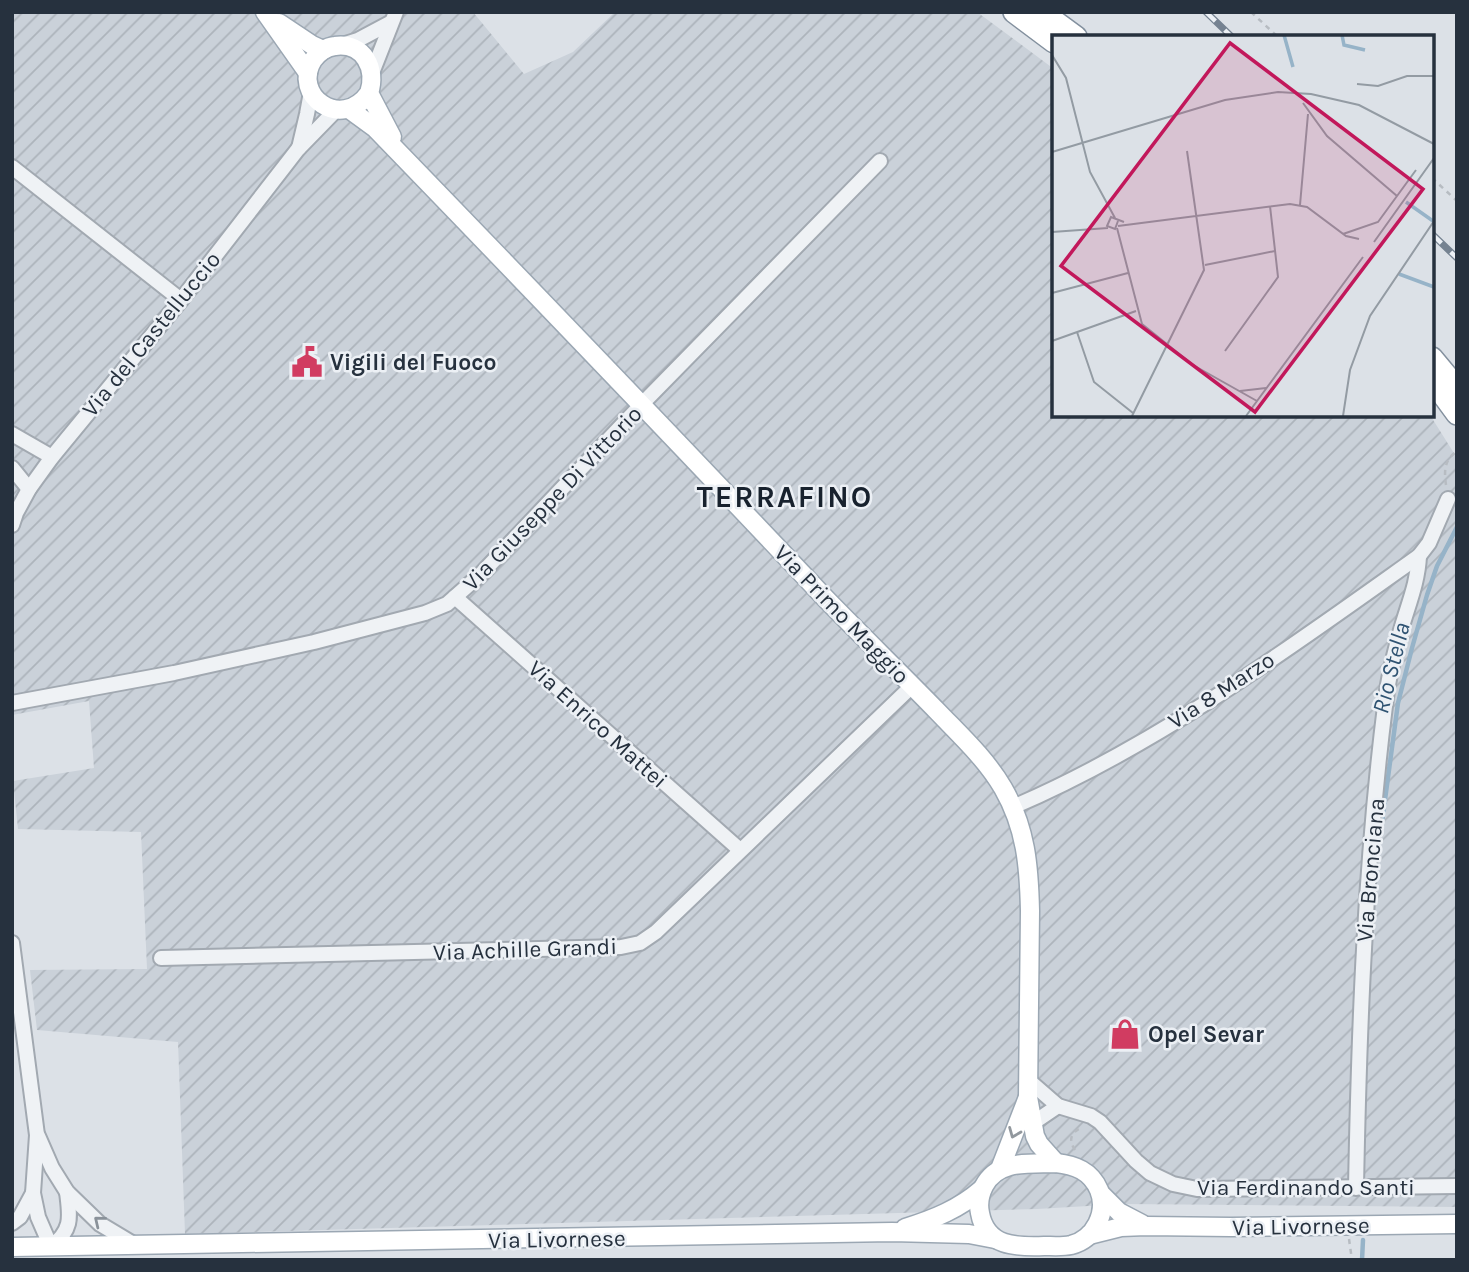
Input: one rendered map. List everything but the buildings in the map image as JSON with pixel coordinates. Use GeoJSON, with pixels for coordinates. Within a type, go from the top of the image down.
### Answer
{"type":"FeatureCollection","features":[{"type":"Feature","properties":{"kind":"highway"},"geometry":{"type":"LineString","coordinates":[[1014,12],[1052,40]]}},
{"type":"Feature","properties":{"kind":"highway"},"geometry":{"type":"LineString","coordinates":[[1042,12],[1073,35]]}},
{"type":"Feature","properties":{"kind":"highway"},"geometry":{"type":"LineString","coordinates":[[1434,360],[1457,388]]}},
{"type":"Feature","properties":{"kind":"highway"},"geometry":{"type":"LineString","coordinates":[[1434,383],[1457,414]]}},
{"type":"Feature","properties":{"kind":"main road"},"geometry":{"type":"LineString","coordinates":[[267,15],[323,50]]}},
{"type":"Feature","properties":{"kind":"main road"},"geometry":{"type":"LineString","coordinates":[[267,15],[308,73]]}},
{"type":"Feature","properties":{"kind":"main road"},"geometry":{"type":"LineString","coordinates":[[311,92],[308,73],[316,56],[323,50],[336,46],[353,48],[369,62],[372,83],[369,93],[357,106],[342,109]]}},
{"type":"Feature","properties":{"kind":"main road","name":"Via Primo Maggio"},"geometry":{"type":"LineString","coordinates":[[311,92],[326,107],[342,109],[375,128],[985,761],[1013,807],[1026,847],[1030,882],[1028,1097],[1038,1144],[1056,1163]]}},
{"type":"Feature","properties":{"kind":"main road","name":"Via Primo Maggio"},"geometry":{"type":"LineString","coordinates":[[369,93],[402,156]]}},
{"type":"Feature","properties":{"kind":"main road","name":"Via Primo Maggio"},"geometry":{"type":"LineString","coordinates":[[1000,1169],[1028,1097]]}},
{"type":"Feature","properties":{"kind":"main road","name":"Via Livornese"},"geometry":{"type":"LineString","coordinates":[[892,1232],[961,1206],[982,1189],[988,1179],[1000,1169],[1015,1165],[1056,1163],[1080,1168],[1119,1212],[1146,1226]]}},
{"type":"Feature","properties":{"kind":"main road"},"geometry":{"type":"LineString","coordinates":[[982,1189],[979,1200],[980,1216],[995,1239]]}},
{"type":"Feature","properties":{"kind":"main road"},"geometry":{"type":"LineString","coordinates":[[1089,1235],[1101,1216],[1101,1194]]}},
{"type":"Feature","properties":{"kind":"main road","name":"Via Livornese"},"geometry":{"type":"LineString","coordinates":[[12,1247],[892,1232],[969,1234],[1014,1246],[1069,1245],[1089,1235],[1121,1227],[1457,1224]]}},
{"type":"Feature","properties":{"kind":"street"},"geometry":{"type":"LineString","coordinates":[[342,45],[358,40],[393,18]]}},
{"type":"Feature","properties":{"kind":"street"},"geometry":{"type":"LineString","coordinates":[[372,73],[393,18]]}},
{"type":"Feature","properties":{"kind":"street"},"geometry":{"type":"LineString","coordinates":[[298,149],[311,92]]}},
{"type":"Feature","properties":{"kind":"street","name":"Via del Castelluccio"},"geometry":{"type":"LineString","coordinates":[[12,525],[29,489],[52,457],[181,300],[298,149],[342,109]]}},
{"type":"Feature","properties":{"kind":"street","name":"Via Giuseppe Di Vittorio"},"geometry":{"type":"LineString","coordinates":[[12,703],[174,673],[314,642],[437,609],[481,574],[642,404],[880,161]]}},
{"type":"Feature","properties":{"kind":"street"},"geometry":{"type":"LineString","coordinates":[[12,167],[181,300]]}},
{"type":"Feature","properties":{"kind":"street"},"geometry":{"type":"LineString","coordinates":[[12,434],[52,457]]}},
{"type":"Feature","properties":{"kind":"street"},"geometry":{"type":"LineString","coordinates":[[12,468],[29,489]]}},
{"type":"Feature","properties":{"kind":"street"},"geometry":{"type":"LineString","coordinates":[[1419,556],[1429,543],[1448,499]]}},
{"type":"Feature","properties":{"kind":"street","name":"Via 8 Marzo"},"geometry":{"type":"LineString","coordinates":[[1013,807],[1076,778],[1206,703],[1419,556]]}},
{"type":"Feature","properties":{"kind":"street","name":"Via Bronciana"},"geometry":{"type":"LineString","coordinates":[[1356,1188],[1363,953],[1379,753],[1388,680],[1415,587],[1419,556]]}},
{"type":"Feature","properties":{"kind":"street","name":"Via Enrico Mattei"},"geometry":{"type":"LineString","coordinates":[[455,597],[740,850]]}},
{"type":"Feature","properties":{"kind":"street","name":"Via Achille Grandi"},"geometry":{"type":"LineString","coordinates":[[161,958],[621,947],[640,943],[656,932],[912,686]]}},
{"type":"Feature","properties":{"kind":"street"},"geometry":{"type":"LineString","coordinates":[[12,943],[37,1135],[33,1193],[38,1217],[51,1247],[63,1238],[71,1220],[67,1192]]}},
{"type":"Feature","properties":{"kind":"street"},"geometry":{"type":"LineString","coordinates":[[1027,1079],[1058,1106],[1033,1123]]}},
{"type":"Feature","properties":{"kind":"street","name":"Via Ferdinando Santi"},"geometry":{"type":"LineString","coordinates":[[1058,1106],[1091,1115],[1143,1167],[1161,1180],[1172,1184],[1198,1189],[1457,1186]]}},
{"type":"Feature","properties":{"kind":"street"},"geometry":{"type":"LineString","coordinates":[[37,1135],[67,1192],[100,1224],[135,1245]]}},
{"type":"Feature","properties":{"kind":"street"},"geometry":{"type":"LineString","coordinates":[[12,1223],[20,1217],[33,1193]]}},
{"type":"Feature","properties":{"kind":"path"},"geometry":{"type":"LineString","coordinates":[[1251,12],[1276,35]]}},
{"type":"Feature","properties":{"kind":"path"},"geometry":{"type":"LineString","coordinates":[[1434,180],[1457,201]]}},
{"type":"Feature","properties":{"kind":"path"},"geometry":{"type":"LineString","coordinates":[[1448,499],[1446,461],[1457,451]]}},
{"type":"Feature","properties":{"kind":"path"},"geometry":{"type":"LineString","coordinates":[[1080,1153],[1072,1145],[1071,1136],[1079,1128],[1086,1128]]}},
{"type":"Feature","properties":{"kind":"path"},"geometry":{"type":"LineString","coordinates":[[1347,1225],[1352,1260]]}},
{"type":"Feature","properties":{"kind":"shaded area"},"geometry":{"type":"Polygon","coordinates":[[[12,12],[473,12],[524,74],[573,52],[615,12],[977,12],[1052,68],[1052,416],[1431,416],[1457,458],[1457,1207],[1122,1204],[1037,1209],[185,1234],[178,1042],[37,1030],[30,970],[147,969],[141,832],[18,829],[13,781],[94,768],[89,701],[12,715],[12,12]]]}},
{"type":"Feature","properties":{"kind":"waterway","name":"Rio Stella"},"geometry":{"type":"LineString","coordinates":[[1382,822],[1398,703],[1427,595],[1437,566],[1457,527]]}},
{"type":"Feature","properties":{"kind":"waterway","name":"Rio Stella"},"geometry":{"type":"LineString","coordinates":[[1362,1260],[1363,1240]]}},
{"type":"Feature","properties":{"kind":"railway"},"geometry":{"type":"LineString","coordinates":[[1206,12],[1230,35]]}},
{"type":"Feature","properties":{"kind":"railway"},"geometry":{"type":"LineString","coordinates":[[1434,236],[1457,258]]}},
{"type":"Feature","properties":{"kind":"place","name":"Vigili del Fuoco"},"geometry":{"type":"Point","coordinates":[307,362]}},
{"type":"Feature","properties":{"kind":"place","name":"Opel Sevar"},"geometry":{"type":"Point","coordinates":[1125,1034]}},
{"type":"Feature","properties":{"kind":"district","name":"TERRAFINO"},"geometry":{"type":"Point","coordinates":[785,497]}}]}
